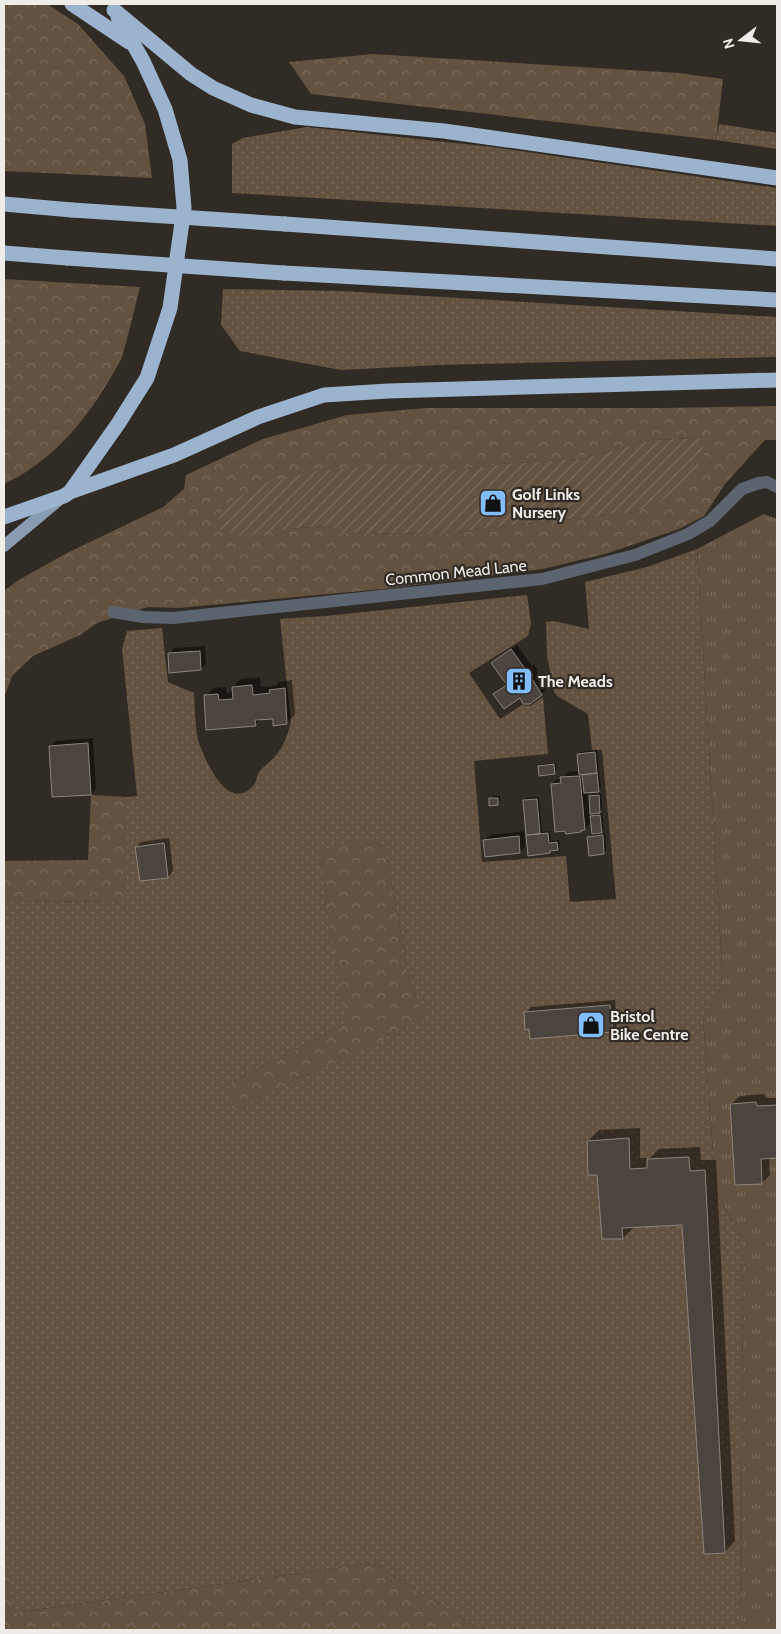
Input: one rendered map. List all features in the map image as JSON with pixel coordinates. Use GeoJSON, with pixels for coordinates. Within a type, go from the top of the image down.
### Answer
{"type":"FeatureCollection","features":[{"type":"Feature","properties":{"kind":"highway"},"geometry":{"type":"LineString","coordinates":[[72,4],[132,45]]}},
{"type":"Feature","properties":{"kind":"highway"},"geometry":{"type":"LineString","coordinates":[[67,494],[118,424],[147,378],[170,308],[184,208],[180,160],[165,109],[143,61],[132,45],[112,6]]}},
{"type":"Feature","properties":{"kind":"highway"},"geometry":{"type":"LineString","coordinates":[[112,6],[192,74],[213,88],[251,106],[294,117],[444,131],[777,178]]}},
{"type":"Feature","properties":{"kind":"highway"},"geometry":{"type":"LineString","coordinates":[[4,204],[777,259]]}},
{"type":"Feature","properties":{"kind":"highway"},"geometry":{"type":"LineString","coordinates":[[4,254],[284,273],[777,300]]}},
{"type":"Feature","properties":{"kind":"highway"},"geometry":{"type":"LineString","coordinates":[[4,517],[174,454],[258,417],[324,395],[388,391],[777,380]]}},
{"type":"Feature","properties":{"kind":"main road"},"geometry":{"type":"LineString","coordinates":[[4,546],[67,494]]}},
{"type":"Feature","properties":{"kind":"street","name":"Common Mead Lane"},"geometry":{"type":"LineString","coordinates":[[113,612],[143,617],[173,618],[542,579],[635,555],[688,534],[710,521],[742,489],[767,482],[777,487]]}},
{"type":"Feature","properties":{"kind":"green space"},"geometry":{"type":"Polygon","coordinates":[[[4,4],[47,4],[78,24],[124,76],[145,124],[152,178],[4,171],[4,4]]]}},
{"type":"Feature","properties":{"kind":"green space"},"geometry":{"type":"Polygon","coordinates":[[[373,54],[678,73],[723,79],[716,140],[311,94],[289,62],[373,54]]]}},
{"type":"Feature","properties":{"kind":"green space"},"geometry":{"type":"Polygon","coordinates":[[[719,124],[777,133],[777,149],[716,140],[719,124]]]}},
{"type":"Feature","properties":{"kind":"green space"},"geometry":{"type":"Polygon","coordinates":[[[307,127],[492,147],[777,188],[777,226],[232,193],[232,144],[243,138],[307,127]]]}},
{"type":"Feature","properties":{"kind":"green space"},"geometry":{"type":"Polygon","coordinates":[[[4,279],[140,287],[122,357],[90,409],[78,425],[51,453],[37,465],[4,484],[4,279]]]}},
{"type":"Feature","properties":{"kind":"green space"},"geometry":{"type":"Polygon","coordinates":[[[223,289],[340,291],[777,317],[777,357],[439,365],[341,370],[240,351],[221,325],[223,289]]]}},
{"type":"Feature","properties":{"kind":"green space"},"geometry":{"type":"Polygon","coordinates":[[[777,406],[777,440],[765,440],[725,484],[704,516],[679,529],[605,554],[543,569],[383,589],[179,608],[148,607],[97,623],[80,635],[33,656],[12,676],[4,698],[4,591],[17,581],[65,554],[163,507],[184,489],[186,475],[263,439],[347,415],[426,408],[777,406]],[[698,438],[651,440],[580,459],[501,464],[461,470],[439,469],[288,529],[325,526],[345,533],[435,534],[635,512],[698,438]]]}},
{"type":"Feature","properties":{"kind":"green space"},"geometry":{"type":"Polygon","coordinates":[[[699,438],[705,453],[690,478],[666,498],[635,512],[435,534],[345,533],[325,526],[288,529],[243,536],[220,529],[219,515],[230,502],[265,482],[316,471],[392,464],[461,470],[501,464],[580,459],[651,440],[699,438]]]}},
{"type":"Feature","properties":{"kind":"green space"},"geometry":{"type":"Polygon","coordinates":[[[764,514],[777,519],[777,1630],[741,1630],[743,1238],[716,1193],[703,1017],[723,985],[697,549],[764,514]]]}},
{"type":"Feature","properties":{"kind":"green space"},"geometry":{"type":"Polygon","coordinates":[[[697,549],[723,985],[703,1017],[716,1193],[743,1238],[741,1630],[481,1630],[373,1563],[13,1613],[4,1547],[4,901],[127,902],[127,797],[137,796],[122,649],[127,631],[162,628],[168,682],[194,693],[198,738],[207,762],[219,782],[227,789],[235,793],[244,793],[253,786],[259,772],[281,748],[291,722],[280,619],[527,595],[531,623],[528,636],[469,673],[500,719],[522,705],[530,706],[543,697],[548,754],[474,761],[482,862],[566,856],[570,902],[616,899],[602,750],[592,750],[588,714],[557,696],[554,692],[547,655],[546,622],[554,621],[589,629],[585,582],[647,567],[697,549]],[[387,858],[346,1023],[232,1083],[424,1016],[409,979],[387,858]]]}},
{"type":"Feature","properties":{"kind":"green space"},"geometry":{"type":"Polygon","coordinates":[[[91,795],[127,797],[127,902],[4,901],[4,861],[88,860],[91,795]]]}},
{"type":"Feature","properties":{"kind":"green space"},"geometry":{"type":"Polygon","coordinates":[[[351,841],[380,841],[387,858],[409,979],[424,1016],[368,1048],[232,1111],[232,1083],[346,1023],[318,852],[351,841]]]}},
{"type":"Feature","properties":{"kind":"green space"},"geometry":{"type":"Polygon","coordinates":[[[4,1547],[14,1613],[373,1563],[481,1630],[4,1630],[4,1547]]]}},
{"type":"Feature","properties":{"kind":"green space"},"geometry":{"type":"Polygon","coordinates":[[[777,1548],[777,1630],[769,1630],[777,1548]]]}},
{"type":"Feature","properties":{"kind":"building","name":"The Meads"},"geometry":{"type":"Polygon","coordinates":[[[511,649],[526,670],[528,669],[533,676],[531,677],[542,695],[530,704],[523,704],[520,698],[504,709],[493,694],[507,685],[491,663],[511,649]]]}},
{"type":"Feature","properties":{"kind":"building"},"geometry":{"type":"Polygon","coordinates":[[[200,651],[201,670],[169,673],[168,653],[200,651]]]}},
{"type":"Feature","properties":{"kind":"building"},"geometry":{"type":"Polygon","coordinates":[[[252,685],[253,695],[270,693],[269,690],[285,688],[287,724],[273,726],[273,719],[255,720],[256,726],[206,730],[204,695],[218,694],[219,700],[233,699],[232,687],[252,685]]]}},
{"type":"Feature","properties":{"kind":"building"},"geometry":{"type":"Polygon","coordinates":[[[88,743],[91,795],[52,797],[49,746],[88,743]]]}},
{"type":"Feature","properties":{"kind":"building"},"geometry":{"type":"Polygon","coordinates":[[[595,752],[597,773],[579,775],[577,754],[595,752]]]}},
{"type":"Feature","properties":{"kind":"building"},"geometry":{"type":"Polygon","coordinates":[[[554,764],[555,774],[539,776],[538,766],[554,764]]]}},
{"type":"Feature","properties":{"kind":"building"},"geometry":{"type":"Polygon","coordinates":[[[597,773],[599,792],[584,793],[582,775],[597,773]]]}},
{"type":"Feature","properties":{"kind":"building"},"geometry":{"type":"Polygon","coordinates":[[[580,776],[585,830],[566,834],[565,831],[555,832],[551,784],[561,783],[560,777],[580,776]]]}},
{"type":"Feature","properties":{"kind":"building"},"geometry":{"type":"Polygon","coordinates":[[[599,795],[600,813],[590,814],[589,796],[599,795]]]}},
{"type":"Feature","properties":{"kind":"building"},"geometry":{"type":"Polygon","coordinates":[[[489,798],[498,798],[498,805],[489,806],[489,798]]]}},
{"type":"Feature","properties":{"kind":"building"},"geometry":{"type":"Polygon","coordinates":[[[537,799],[540,834],[526,835],[523,800],[537,799]]]}},
{"type":"Feature","properties":{"kind":"building"},"geometry":{"type":"Polygon","coordinates":[[[600,815],[602,833],[592,834],[590,816],[600,815]]]}},
{"type":"Feature","properties":{"kind":"building"},"geometry":{"type":"Polygon","coordinates":[[[548,833],[549,843],[557,842],[558,850],[528,856],[526,835],[548,833]]]}},
{"type":"Feature","properties":{"kind":"building"},"geometry":{"type":"Polygon","coordinates":[[[603,835],[604,854],[589,856],[587,837],[603,835]]]}},
{"type":"Feature","properties":{"kind":"building"},"geometry":{"type":"Polygon","coordinates":[[[519,836],[520,853],[485,857],[483,840],[519,836]]]}},
{"type":"Feature","properties":{"kind":"building"},"geometry":{"type":"Polygon","coordinates":[[[164,843],[168,878],[140,881],[135,847],[164,843]]]}},
{"type":"Feature","properties":{"kind":"building"},"geometry":{"type":"Polygon","coordinates":[[[610,1005],[613,1032],[530,1039],[529,1029],[525,1030],[524,1012],[610,1005]]]}},
{"type":"Feature","properties":{"kind":"building"},"geometry":{"type":"Polygon","coordinates":[[[756,1102],[757,1106],[777,1105],[777,1158],[761,1159],[762,1184],[735,1185],[730,1104],[756,1102]]]}},
{"type":"Feature","properties":{"kind":"building"},"geometry":{"type":"Polygon","coordinates":[[[629,1138],[630,1169],[647,1168],[647,1159],[689,1157],[690,1171],[705,1170],[725,1553],[704,1554],[682,1225],[622,1228],[623,1239],[602,1239],[597,1175],[588,1175],[587,1141],[629,1138]]]}},
{"type":"Feature","properties":{"kind":"place","name":"Golf Links Nursery"},"geometry":{"type":"Point","coordinates":[493,503]}},
{"type":"Feature","properties":{"kind":"place","name":"The Meads"},"geometry":{"type":"Point","coordinates":[519,681]}},
{"type":"Feature","properties":{"kind":"place","name":"Bristol Bike Centre"},"geometry":{"type":"Point","coordinates":[591,1025]}}]}
